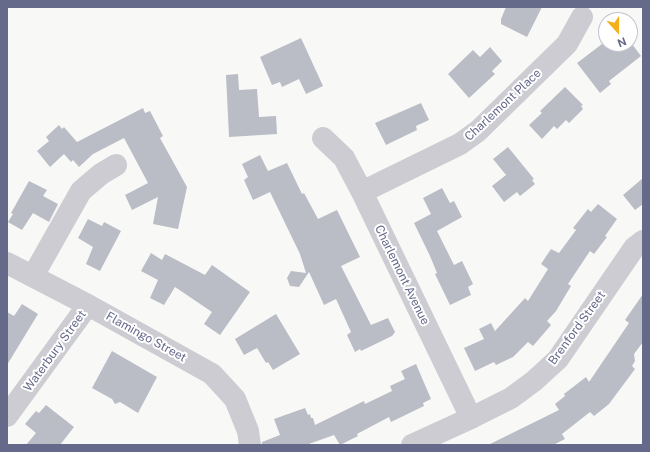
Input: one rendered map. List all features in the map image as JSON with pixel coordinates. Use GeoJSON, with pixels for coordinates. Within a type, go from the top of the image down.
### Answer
{"type":"FeatureCollection","features":[{"type":"Feature","properties":{"kind":"street","name":"Charlemont Place"},"geometry":{"type":"LineString","coordinates":[[362,192],[460,144],[478,131],[567,44],[582,17]]}},
{"type":"Feature","properties":{"kind":"street","name":"Charlemont Avenue"},"geometry":{"type":"LineString","coordinates":[[323,138],[344,158],[362,192],[471,418]]}},
{"type":"Feature","properties":{"kind":"street"},"geometry":{"type":"LineString","coordinates":[[33,276],[81,191],[101,174],[116,164]]}},
{"type":"Feature","properties":{"kind":"street","name":"Brenford Street"},"geometry":{"type":"LineString","coordinates":[[412,445],[511,398],[534,381],[558,358],[634,248],[643,241]]}},
{"type":"Feature","properties":{"kind":"street","name":"Flamingo Street"},"geometry":{"type":"LineString","coordinates":[[7,263],[88,305],[212,374],[235,399],[248,430],[250,445]]}},
{"type":"Feature","properties":{"kind":"street","name":"Waterbury Street"},"geometry":{"type":"LineString","coordinates":[[7,416],[88,305]]}},
{"type":"Feature","properties":{"kind":"building"},"geometry":{"type":"Polygon","coordinates":[[[506,7],[542,7],[527,37],[501,24],[501,19],[506,7]]]}},
{"type":"Feature","properties":{"kind":"building"},"geometry":{"type":"Polygon","coordinates":[[[301,38],[323,86],[306,94],[299,79],[282,87],[280,82],[272,85],[260,57],[301,38]]]}},
{"type":"Feature","properties":{"kind":"building"},"geometry":{"type":"Polygon","coordinates":[[[490,47],[502,61],[492,71],[495,74],[469,98],[448,74],[473,50],[480,57],[490,47]]]}},
{"type":"Feature","properties":{"kind":"building"},"geometry":{"type":"Polygon","coordinates":[[[598,47],[598,52],[638,52],[641,56],[609,81],[611,84],[600,93],[577,63],[598,47]]]}},
{"type":"Feature","properties":{"kind":"building"},"geometry":{"type":"Polygon","coordinates":[[[238,74],[239,90],[257,89],[259,117],[276,116],[277,134],[229,137],[226,75],[238,74]]]}},
{"type":"Feature","properties":{"kind":"building"},"geometry":{"type":"Polygon","coordinates":[[[565,87],[583,105],[581,106],[583,109],[569,123],[566,120],[557,129],[554,126],[542,139],[529,125],[542,113],[540,111],[565,87]]]}},
{"type":"Feature","properties":{"kind":"building"},"geometry":{"type":"Polygon","coordinates":[[[421,103],[429,120],[416,126],[417,130],[386,145],[375,123],[421,103]]]}},
{"type":"Feature","properties":{"kind":"building"},"geometry":{"type":"Polygon","coordinates":[[[143,108],[145,113],[150,111],[163,136],[160,138],[187,187],[178,229],[153,224],[158,197],[132,210],[125,195],[148,183],[124,138],[93,154],[79,167],[73,160],[71,162],[64,154],[50,167],[37,151],[49,141],[46,137],[59,125],[62,129],[64,127],[77,142],[143,108]]]}},
{"type":"Feature","properties":{"kind":"building"},"geometry":{"type":"Polygon","coordinates":[[[508,147],[534,179],[532,180],[535,184],[520,196],[517,192],[504,202],[492,186],[506,175],[493,159],[508,147]]]}},
{"type":"Feature","properties":{"kind":"building"},"geometry":{"type":"Polygon","coordinates":[[[260,155],[268,171],[287,163],[302,194],[304,193],[318,219],[337,210],[360,257],[341,266],[371,325],[388,318],[395,332],[392,336],[361,351],[360,349],[355,352],[347,335],[351,332],[336,299],[324,305],[309,272],[299,287],[290,286],[287,278],[291,271],[306,273],[300,254],[270,192],[253,200],[244,180],[248,177],[242,164],[260,155]]]}},
{"type":"Feature","properties":{"kind":"building"},"geometry":{"type":"Polygon","coordinates":[[[643,178],[643,204],[635,210],[623,195],[643,178]]]}},
{"type":"Feature","properties":{"kind":"building"},"geometry":{"type":"Polygon","coordinates":[[[29,181],[47,190],[43,196],[58,204],[49,222],[33,213],[22,230],[8,222],[13,214],[11,213],[29,181]]]}},
{"type":"Feature","properties":{"kind":"building"},"geometry":{"type":"Polygon","coordinates":[[[442,188],[450,203],[454,201],[462,217],[437,231],[454,265],[462,261],[473,284],[468,287],[471,295],[450,305],[435,274],[437,273],[430,256],[414,223],[431,214],[423,198],[442,188]]]}},
{"type":"Feature","properties":{"kind":"building"},"geometry":{"type":"Polygon","coordinates":[[[598,204],[617,219],[605,236],[607,237],[594,254],[590,251],[568,284],[571,286],[556,311],[547,321],[551,325],[533,346],[528,342],[513,357],[496,365],[494,362],[475,371],[464,348],[484,339],[479,329],[491,323],[495,331],[525,298],[528,301],[548,269],[541,264],[551,249],[559,253],[576,230],[573,228],[588,209],[591,212],[598,204]]]}},
{"type":"Feature","properties":{"kind":"building"},"geometry":{"type":"Polygon","coordinates":[[[88,219],[102,226],[104,222],[121,231],[100,271],[86,264],[93,247],[78,238],[88,219]]]}},
{"type":"Feature","properties":{"kind":"building"},"geometry":{"type":"Polygon","coordinates":[[[151,253],[162,260],[165,254],[205,275],[212,265],[250,292],[220,335],[204,324],[212,312],[175,287],[164,305],[150,298],[158,280],[141,271],[151,253]]]}},
{"type":"Feature","properties":{"kind":"building"},"geometry":{"type":"Polygon","coordinates":[[[643,294],[643,342],[634,354],[635,361],[632,366],[635,369],[609,404],[594,416],[590,412],[562,434],[565,439],[553,445],[488,445],[559,410],[555,404],[565,396],[564,394],[586,377],[589,382],[629,323],[625,320],[643,294]]]}},
{"type":"Feature","properties":{"kind":"building"},"geometry":{"type":"Polygon","coordinates":[[[22,304],[38,314],[7,365],[7,312],[14,316],[22,304]]]}},
{"type":"Feature","properties":{"kind":"building"},"geometry":{"type":"Polygon","coordinates":[[[276,314],[300,354],[273,370],[268,362],[266,363],[257,348],[244,355],[235,339],[276,314]]]}},
{"type":"Feature","properties":{"kind":"building"},"geometry":{"type":"Polygon","coordinates":[[[112,351],[157,377],[138,413],[120,402],[115,404],[112,399],[92,388],[112,351]]]}},
{"type":"Feature","properties":{"kind":"building"},"geometry":{"type":"Polygon","coordinates":[[[416,364],[431,399],[423,403],[424,406],[391,422],[389,417],[340,445],[334,435],[306,445],[262,445],[262,442],[280,435],[274,419],[305,408],[308,415],[310,414],[311,418],[313,418],[315,425],[364,401],[365,404],[392,391],[390,386],[405,379],[401,371],[416,364]]]}},
{"type":"Feature","properties":{"kind":"building"},"geometry":{"type":"Polygon","coordinates":[[[46,405],[74,427],[60,445],[26,445],[36,433],[25,424],[36,411],[39,413],[46,405]]]}}]}
